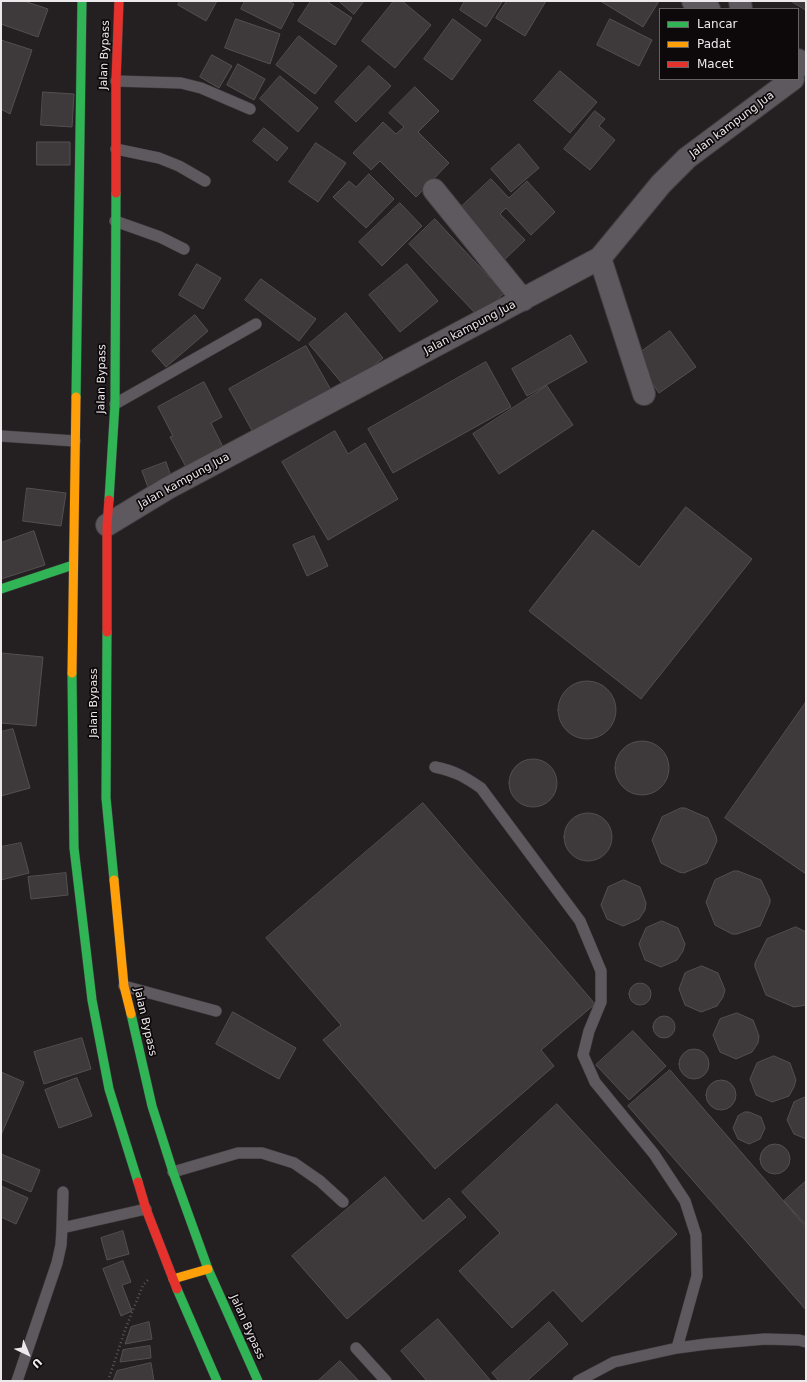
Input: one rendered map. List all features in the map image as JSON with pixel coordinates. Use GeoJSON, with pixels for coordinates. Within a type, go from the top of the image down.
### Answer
{"type":"FeatureCollection","features":[{"type":"Feature","properties":{"kind":"main road","name":"Jalan Bypass"},"geometry":{"type":"LineString","coordinates":[[82,1],[73,565],[72,698],[75,856],[92,1000],[109,1089],[146,1209],[173,1279],[217,1381]]}},
{"type":"Feature","properties":{"kind":"main road","name":"Jalan Bypass"},"geometry":{"type":"LineString","coordinates":[[119,1],[116,81],[115,404],[107,525],[106,798],[124,986],[152,1106],[173,1172],[208,1268],[258,1381]]}},
{"type":"Feature","properties":{"kind":"main road"},"geometry":{"type":"LineString","coordinates":[[1,589],[73,565]]}},
{"type":"Feature","properties":{"kind":"main road"},"geometry":{"type":"LineString","coordinates":[[173,1279],[208,1268]]}},
{"type":"Feature","properties":{"kind":"street"},"geometry":{"type":"LineString","coordinates":[[693,1],[707,8]]}},
{"type":"Feature","properties":{"kind":"street","name":"Jalan kampung Jua"},"geometry":{"type":"LineString","coordinates":[[107,525],[168,488],[600,258],[661,184],[687,158],[792,80]]}},
{"type":"Feature","properties":{"kind":"street"},"geometry":{"type":"LineString","coordinates":[[434,190],[523,300]]}},
{"type":"Feature","properties":{"kind":"street"},"geometry":{"type":"LineString","coordinates":[[600,258],[644,394]]}},
{"type":"Feature","properties":{"kind":"lane"},"geometry":{"type":"LineString","coordinates":[[116,81],[181,83],[201,88],[250,109]]}},
{"type":"Feature","properties":{"kind":"lane"},"geometry":{"type":"LineString","coordinates":[[116,149],[159,158],[179,166],[205,181]]}},
{"type":"Feature","properties":{"kind":"lane"},"geometry":{"type":"LineString","coordinates":[[115,221],[160,237],[184,249]]}},
{"type":"Feature","properties":{"kind":"lane"},"geometry":{"type":"LineString","coordinates":[[115,404],[256,324]]}},
{"type":"Feature","properties":{"kind":"lane"},"geometry":{"type":"LineString","coordinates":[[1,436],[76,440]]}},
{"type":"Feature","properties":{"kind":"lane"},"geometry":{"type":"LineString","coordinates":[[435,767],[451,770],[481,788],[580,921],[601,971],[601,1002],[589,1031],[583,1055],[595,1082],[654,1154],[685,1201],[696,1235],[697,1276],[677,1348]]}},
{"type":"Feature","properties":{"kind":"lane"},"geometry":{"type":"LineString","coordinates":[[124,986],[216,1011]]}},
{"type":"Feature","properties":{"kind":"lane"},"geometry":{"type":"LineString","coordinates":[[173,1172],[238,1153],[262,1153],[294,1163],[320,1181],[343,1202]]}},
{"type":"Feature","properties":{"kind":"lane"},"geometry":{"type":"LineString","coordinates":[[17,1381],[57,1263],[61,1245],[63,1192]]}},
{"type":"Feature","properties":{"kind":"lane"},"geometry":{"type":"LineString","coordinates":[[62,1228],[146,1209]]}},
{"type":"Feature","properties":{"kind":"lane"},"geometry":{"type":"LineString","coordinates":[[578,1381],[614,1362],[677,1348],[765,1339],[799,1340],[806,1342]]}},
{"type":"Feature","properties":{"kind":"lane"},"geometry":{"type":"LineString","coordinates":[[356,1348],[386,1381]]}},
{"type":"Feature","properties":{"kind":"path"},"geometry":{"type":"LineString","coordinates":[[108,1381],[125,1330],[144,1285],[167,1262]]}},
{"type":"Feature","properties":{"kind":"building"},"geometry":{"type":"Polygon","coordinates":[[[1,1],[24,1],[48,9],[38,37],[1,24],[1,1]]]}},
{"type":"Feature","properties":{"kind":"building"},"geometry":{"type":"Polygon","coordinates":[[[180,1],[217,1],[206,21],[178,5],[180,1]]]}},
{"type":"Feature","properties":{"kind":"building"},"geometry":{"type":"Polygon","coordinates":[[[245,1],[287,1],[294,4],[281,29],[241,9],[245,1]]]}},
{"type":"Feature","properties":{"kind":"building"},"geometry":{"type":"Polygon","coordinates":[[[311,1],[326,1],[352,18],[335,45],[298,21],[311,1]]]}},
{"type":"Feature","properties":{"kind":"building"},"geometry":{"type":"Polygon","coordinates":[[[339,1],[364,1],[354,14],[339,1]]]}},
{"type":"Feature","properties":{"kind":"building"},"geometry":{"type":"Polygon","coordinates":[[[394,1],[402,1],[431,25],[395,68],[362,41],[394,1]]]}},
{"type":"Feature","properties":{"kind":"building"},"geometry":{"type":"Polygon","coordinates":[[[465,1],[502,2],[486,27],[460,10],[465,1]]]}},
{"type":"Feature","properties":{"kind":"building"},"geometry":{"type":"Polygon","coordinates":[[[507,1],[546,1],[525,36],[496,18],[507,1]]]}},
{"type":"Feature","properties":{"kind":"building"},"geometry":{"type":"Polygon","coordinates":[[[659,1],[643,27],[602,2],[659,1]]]}},
{"type":"Feature","properties":{"kind":"building"},"geometry":{"type":"Polygon","coordinates":[[[791,1],[806,1],[806,10],[791,1]]]}},
{"type":"Feature","properties":{"kind":"building"},"geometry":{"type":"Polygon","coordinates":[[[236,19],[280,34],[270,64],[225,48],[236,19]]]}},
{"type":"Feature","properties":{"kind":"building"},"geometry":{"type":"Polygon","coordinates":[[[453,19],[481,40],[452,80],[424,59],[453,19]]]}},
{"type":"Feature","properties":{"kind":"building"},"geometry":{"type":"Polygon","coordinates":[[[610,19],[652,40],[639,66],[597,45],[610,19]]]}},
{"type":"Feature","properties":{"kind":"building"},"geometry":{"type":"Polygon","coordinates":[[[299,36],[337,66],[315,94],[276,65],[299,36]]]}},
{"type":"Feature","properties":{"kind":"building"},"geometry":{"type":"Polygon","coordinates":[[[1,40],[32,50],[10,114],[1,109],[1,40]]]}},
{"type":"Feature","properties":{"kind":"building"},"geometry":{"type":"Polygon","coordinates":[[[212,55],[232,66],[219,88],[200,77],[212,55]]]}},
{"type":"Feature","properties":{"kind":"building"},"geometry":{"type":"Polygon","coordinates":[[[238,64],[265,79],[254,100],[227,85],[238,64]]]}},
{"type":"Feature","properties":{"kind":"building"},"geometry":{"type":"Polygon","coordinates":[[[369,66],[391,86],[356,122],[335,102],[369,66]]]}},
{"type":"Feature","properties":{"kind":"building"},"geometry":{"type":"Polygon","coordinates":[[[560,71],[597,102],[570,133],[534,101],[560,71]]]}},
{"type":"Feature","properties":{"kind":"building"},"geometry":{"type":"Polygon","coordinates":[[[280,76],[318,108],[298,132],[260,99],[280,76]]]}},
{"type":"Feature","properties":{"kind":"building"},"geometry":{"type":"Polygon","coordinates":[[[415,87],[439,111],[418,132],[449,163],[416,197],[380,161],[371,170],[353,153],[383,122],[396,134],[404,127],[389,113],[415,87]]]}},
{"type":"Feature","properties":{"kind":"building"},"geometry":{"type":"Polygon","coordinates":[[[43,92],[74,94],[72,127],[41,125],[43,92]]]}},
{"type":"Feature","properties":{"kind":"building"},"geometry":{"type":"Polygon","coordinates":[[[595,111],[605,119],[599,126],[615,140],[590,170],[564,149],[595,111]]]}},
{"type":"Feature","properties":{"kind":"building"},"geometry":{"type":"Polygon","coordinates":[[[264,128],[288,148],[277,161],[253,141],[264,128]]]}},
{"type":"Feature","properties":{"kind":"building"},"geometry":{"type":"Polygon","coordinates":[[[37,142],[70,142],[70,165],[37,165],[37,142]]]}},
{"type":"Feature","properties":{"kind":"building"},"geometry":{"type":"Polygon","coordinates":[[[316,143],[346,163],[318,202],[289,182],[316,143]]]}},
{"type":"Feature","properties":{"kind":"building"},"geometry":{"type":"Polygon","coordinates":[[[519,144],[539,168],[511,192],[491,169],[519,144]]]}},
{"type":"Feature","properties":{"kind":"building"},"geometry":{"type":"Polygon","coordinates":[[[369,174],[394,199],[366,228],[333,197],[349,181],[356,187],[369,174]]]}},
{"type":"Feature","properties":{"kind":"building"},"geometry":{"type":"Polygon","coordinates":[[[491,179],[509,198],[527,181],[555,212],[531,235],[506,208],[500,214],[525,240],[502,262],[458,210],[491,179]]]}},
{"type":"Feature","properties":{"kind":"building"},"geometry":{"type":"Polygon","coordinates":[[[400,203],[422,226],[382,266],[359,242],[400,203]]]}},
{"type":"Feature","properties":{"kind":"building"},"geometry":{"type":"Polygon","coordinates":[[[435,219],[504,293],[479,317],[409,244],[435,219]]]}},
{"type":"Feature","properties":{"kind":"building"},"geometry":{"type":"Polygon","coordinates":[[[197,264],[221,278],[203,309],[179,295],[197,264]]]}},
{"type":"Feature","properties":{"kind":"building"},"geometry":{"type":"Polygon","coordinates":[[[407,264],[438,301],[400,332],[369,295],[407,264]]]}},
{"type":"Feature","properties":{"kind":"building"},"geometry":{"type":"Polygon","coordinates":[[[261,279],[316,319],[299,341],[245,300],[261,279]]]}},
{"type":"Feature","properties":{"kind":"building"},"geometry":{"type":"Polygon","coordinates":[[[346,313],[383,358],[346,388],[309,344],[346,313]]]}},
{"type":"Feature","properties":{"kind":"building"},"geometry":{"type":"Polygon","coordinates":[[[195,315],[208,331],[166,367],[152,351],[195,315]]]}},
{"type":"Feature","properties":{"kind":"building"},"geometry":{"type":"Polygon","coordinates":[[[670,331],[696,367],[659,393],[634,357],[670,331]]]}},
{"type":"Feature","properties":{"kind":"building"},"geometry":{"type":"Polygon","coordinates":[[[571,335],[587,362],[527,396],[512,369],[571,335]]]}},
{"type":"Feature","properties":{"kind":"building"},"geometry":{"type":"Polygon","coordinates":[[[306,346],[331,390],[254,434],[229,389],[306,346]]]}},
{"type":"Feature","properties":{"kind":"building"},"geometry":{"type":"Polygon","coordinates":[[[486,362],[511,407],[393,473],[368,429],[486,362]]]}},
{"type":"Feature","properties":{"kind":"building"},"geometry":{"type":"Polygon","coordinates":[[[204,382],[222,417],[211,423],[223,447],[186,467],[170,437],[173,436],[158,407],[204,382]]]}},
{"type":"Feature","properties":{"kind":"building"},"geometry":{"type":"Polygon","coordinates":[[[547,386],[573,425],[499,474],[473,434],[547,386]]]}},
{"type":"Feature","properties":{"kind":"building"},"geometry":{"type":"Polygon","coordinates":[[[335,431],[348,454],[365,443],[398,499],[328,540],[282,462],[335,431]]]}},
{"type":"Feature","properties":{"kind":"building"},"geometry":{"type":"Polygon","coordinates":[[[166,462],[173,482],[149,490],[142,471],[166,462]]]}},
{"type":"Feature","properties":{"kind":"building"},"geometry":{"type":"Polygon","coordinates":[[[27,488],[66,493],[61,526],[23,521],[27,488]]]}},
{"type":"Feature","properties":{"kind":"building"},"geometry":{"type":"Polygon","coordinates":[[[686,507],[752,559],[641,699],[529,611],[593,530],[639,567],[686,507]]]}},
{"type":"Feature","properties":{"kind":"building"},"geometry":{"type":"Polygon","coordinates":[[[34,531],[45,565],[1,579],[1,543],[34,531]]]}},
{"type":"Feature","properties":{"kind":"building"},"geometry":{"type":"Polygon","coordinates":[[[314,536],[328,566],[307,576],[293,545],[314,536]]]}},
{"type":"Feature","properties":{"kind":"building"},"geometry":{"type":"Polygon","coordinates":[[[1,653],[43,657],[36,726],[1,723],[1,653]]]}},
{"type":"Feature","properties":{"kind":"building"},"geometry":{"type":"Polygon","coordinates":[[[587,681],[598,683],[611,694],[614,699],[616,710],[614,721],[603,734],[598,737],[587,739],[576,737],[563,726],[560,721],[558,710],[560,699],[571,686],[576,683],[587,681]]]}},
{"type":"Feature","properties":{"kind":"building"},"geometry":{"type":"Polygon","coordinates":[[[806,702],[806,874],[725,818],[806,702]]]}},
{"type":"Feature","properties":{"kind":"building"},"geometry":{"type":"Polygon","coordinates":[[[13,729],[30,788],[1,796],[1,732],[13,729]]]}},
{"type":"Feature","properties":{"kind":"building"},"geometry":{"type":"Polygon","coordinates":[[[637,741],[647,741],[657,745],[665,753],[669,763],[669,773],[665,783],[657,791],[647,795],[637,795],[627,791],[619,783],[615,773],[615,763],[619,753],[627,745],[637,741]]]}},
{"type":"Feature","properties":{"kind":"building"},"geometry":{"type":"Polygon","coordinates":[[[533,759],[542,761],[550,766],[555,774],[557,783],[555,792],[550,800],[542,805],[533,807],[524,805],[516,800],[511,792],[509,783],[511,774],[516,766],[524,761],[533,759]]]}},
{"type":"Feature","properties":{"kind":"building"},"geometry":{"type":"Polygon","coordinates":[[[423,803],[595,1004],[541,1050],[554,1066],[435,1169],[323,1040],[341,1025],[266,938],[423,803]]]}},
{"type":"Feature","properties":{"kind":"building"},"geometry":{"type":"Polygon","coordinates":[[[681,808],[685,808],[708,818],[717,841],[707,863],[684,873],[661,863],[652,840],[662,817],[681,808]]]}},
{"type":"Feature","properties":{"kind":"building"},"geometry":{"type":"Polygon","coordinates":[[[588,813],[597,815],[605,820],[610,828],[612,837],[610,846],[605,854],[597,859],[588,861],[579,859],[571,854],[566,846],[564,837],[566,828],[571,820],[579,815],[588,813]]]}},
{"type":"Feature","properties":{"kind":"building"},"geometry":{"type":"Polygon","coordinates":[[[21,843],[29,873],[1,880],[1,847],[21,843]]]}},
{"type":"Feature","properties":{"kind":"building"},"geometry":{"type":"Polygon","coordinates":[[[734,871],[738,871],[761,880],[770,899],[770,903],[760,926],[737,934],[732,934],[715,925],[706,902],[715,880],[734,871]]]}},
{"type":"Feature","properties":{"kind":"building"},"geometry":{"type":"Polygon","coordinates":[[[66,873],[68,895],[31,899],[28,877],[66,873]]]}},
{"type":"Feature","properties":{"kind":"building"},"geometry":{"type":"Polygon","coordinates":[[[624,880],[640,887],[646,903],[645,910],[639,919],[623,926],[607,919],[601,905],[608,887],[624,880]]]}},
{"type":"Feature","properties":{"kind":"building"},"geometry":{"type":"Polygon","coordinates":[[[662,921],[678,928],[685,944],[683,951],[677,960],[661,967],[645,960],[639,944],[646,928],[662,921]]]}},
{"type":"Feature","properties":{"kind":"building"},"geometry":{"type":"Polygon","coordinates":[[[796,927],[806,932],[806,1005],[794,1007],[766,995],[755,967],[755,963],[767,939],[796,927]]]}},
{"type":"Feature","properties":{"kind":"building"},"geometry":{"type":"Polygon","coordinates":[[[702,966],[718,973],[725,990],[723,997],[717,1006],[701,1012],[685,1005],[679,989],[685,973],[702,966]]]}},
{"type":"Feature","properties":{"kind":"building"},"geometry":{"type":"Polygon","coordinates":[[[640,983],[648,986],[651,994],[648,1002],[640,1005],[632,1002],[629,994],[632,986],[640,983]]]}},
{"type":"Feature","properties":{"kind":"building"},"geometry":{"type":"Polygon","coordinates":[[[233,1012],[296,1048],[279,1079],[216,1044],[233,1012]]]}},
{"type":"Feature","properties":{"kind":"building"},"geometry":{"type":"Polygon","coordinates":[[[737,1013],[753,1020],[759,1036],[758,1043],[752,1052],[736,1059],[720,1052],[713,1035],[720,1019],[737,1013]]]}},
{"type":"Feature","properties":{"kind":"building"},"geometry":{"type":"Polygon","coordinates":[[[664,1016],[672,1019],[675,1027],[672,1035],[664,1038],[656,1035],[653,1027],[656,1019],[664,1016]]]}},
{"type":"Feature","properties":{"kind":"building"},"geometry":{"type":"Polygon","coordinates":[[[633,1031],[666,1066],[629,1100],[596,1065],[633,1031]]]}},
{"type":"Feature","properties":{"kind":"building"},"geometry":{"type":"Polygon","coordinates":[[[82,1038],[91,1069],[44,1084],[34,1052],[82,1038]]]}},
{"type":"Feature","properties":{"kind":"building"},"geometry":{"type":"Polygon","coordinates":[[[694,1049],[705,1053],[709,1064],[705,1075],[694,1079],[683,1075],[679,1064],[683,1053],[694,1049]]]}},
{"type":"Feature","properties":{"kind":"building"},"geometry":{"type":"Polygon","coordinates":[[[774,1056],[790,1063],[796,1080],[789,1096],[772,1102],[756,1095],[750,1079],[757,1063],[774,1056]]]}},
{"type":"Feature","properties":{"kind":"building"},"geometry":{"type":"Polygon","coordinates":[[[670,1070],[806,1227],[806,1310],[628,1106],[670,1070]]]}},
{"type":"Feature","properties":{"kind":"building"},"geometry":{"type":"Polygon","coordinates":[[[1,1072],[24,1082],[1,1135],[1,1072]]]}},
{"type":"Feature","properties":{"kind":"building"},"geometry":{"type":"Polygon","coordinates":[[[77,1078],[92,1116],[59,1128],[45,1090],[77,1078]]]}},
{"type":"Feature","properties":{"kind":"building"},"geometry":{"type":"Polygon","coordinates":[[[721,1080],[732,1084],[736,1095],[732,1106],[721,1110],[710,1106],[706,1095],[710,1084],[721,1080]]]}},
{"type":"Feature","properties":{"kind":"building"},"geometry":{"type":"Polygon","coordinates":[[[806,1097],[806,1139],[794,1134],[787,1120],[794,1102],[806,1097]]]}},
{"type":"Feature","properties":{"kind":"building"},"geometry":{"type":"Polygon","coordinates":[[[557,1104],[677,1234],[582,1322],[553,1290],[512,1328],[459,1271],[500,1233],[462,1192],[557,1104]]]}},
{"type":"Feature","properties":{"kind":"building"},"geometry":{"type":"Polygon","coordinates":[[[745,1112],[761,1117],[765,1128],[760,1139],[749,1144],[738,1139],[733,1128],[738,1116],[745,1112]]]}},
{"type":"Feature","properties":{"kind":"building"},"geometry":{"type":"Polygon","coordinates":[[[775,1144],[786,1148],[790,1159],[786,1170],[775,1174],[764,1170],[760,1159],[764,1148],[775,1144]]]}},
{"type":"Feature","properties":{"kind":"building"},"geometry":{"type":"Polygon","coordinates":[[[1,1154],[40,1170],[31,1192],[1,1179],[1,1154]]]}},
{"type":"Feature","properties":{"kind":"building"},"geometry":{"type":"Polygon","coordinates":[[[385,1177],[423,1221],[449,1198],[466,1217],[347,1319],[292,1256],[385,1177]]]}},
{"type":"Feature","properties":{"kind":"building"},"geometry":{"type":"Polygon","coordinates":[[[806,1181],[806,1225],[784,1201],[806,1181]]]}},
{"type":"Feature","properties":{"kind":"building"},"geometry":{"type":"Polygon","coordinates":[[[1,1186],[28,1198],[16,1224],[1,1217],[1,1186]]]}},
{"type":"Feature","properties":{"kind":"building"},"geometry":{"type":"Polygon","coordinates":[[[123,1231],[129,1254],[107,1260],[101,1238],[123,1231]]]}},
{"type":"Feature","properties":{"kind":"building"},"geometry":{"type":"Polygon","coordinates":[[[123,1261],[131,1282],[122,1285],[132,1311],[121,1316],[103,1269],[123,1261]]]}},
{"type":"Feature","properties":{"kind":"building"},"geometry":{"type":"Polygon","coordinates":[[[438,1319],[491,1381],[427,1381],[401,1351],[438,1319]]]}},
{"type":"Feature","properties":{"kind":"building"},"geometry":{"type":"Polygon","coordinates":[[[149,1322],[152,1339],[125,1344],[131,1327],[149,1322]]]}},
{"type":"Feature","properties":{"kind":"building"},"geometry":{"type":"Polygon","coordinates":[[[549,1322],[568,1344],[527,1381],[499,1381],[492,1373],[549,1322]]]}},
{"type":"Feature","properties":{"kind":"building"},"geometry":{"type":"Polygon","coordinates":[[[150,1346],[151,1358],[120,1362],[123,1350],[150,1346]]]}},
{"type":"Feature","properties":{"kind":"building"},"geometry":{"type":"Polygon","coordinates":[[[340,1361],[359,1381],[318,1381],[340,1361]]]}},
{"type":"Feature","properties":{"kind":"building"},"geometry":{"type":"Polygon","coordinates":[[[151,1363],[154,1381],[113,1381],[117,1371],[151,1363]]]}},
{"type":"Feature","properties":{"kind":"traffic: fast"},"geometry":{"type":"LineString","coordinates":[[76,397],[82,1]]}},
{"type":"Feature","properties":{"kind":"traffic: fast"},"geometry":{"type":"LineString","coordinates":[[109,500],[115,404],[116,193]]}},
{"type":"Feature","properties":{"kind":"traffic: fast"},"geometry":{"type":"LineString","coordinates":[[1,589],[73,565]]}},
{"type":"Feature","properties":{"kind":"traffic: fast"},"geometry":{"type":"LineString","coordinates":[[107,632],[106,798],[114,880]]}},
{"type":"Feature","properties":{"kind":"traffic: fast"},"geometry":{"type":"LineString","coordinates":[[72,673],[74,848],[92,1000],[109,1089],[138,1182]]}},
{"type":"Feature","properties":{"kind":"traffic: fast"},"geometry":{"type":"LineString","coordinates":[[131,1014],[152,1106],[173,1172],[208,1269],[258,1381]]}},
{"type":"Feature","properties":{"kind":"traffic: fast"},"geometry":{"type":"LineString","coordinates":[[177,1289],[217,1381]]}},
{"type":"Feature","properties":{"kind":"traffic: slow"},"geometry":{"type":"LineString","coordinates":[[72,673],[76,397]]}},
{"type":"Feature","properties":{"kind":"traffic: slow"},"geometry":{"type":"LineString","coordinates":[[114,880],[124,986],[131,1014]]}},
{"type":"Feature","properties":{"kind":"traffic: slow"},"geometry":{"type":"LineString","coordinates":[[173,1279],[208,1269]]}},
{"type":"Feature","properties":{"kind":"traffic: jam"},"geometry":{"type":"LineString","coordinates":[[116,193],[116,81],[119,1]]}},
{"type":"Feature","properties":{"kind":"traffic: jam"},"geometry":{"type":"LineString","coordinates":[[107,632],[107,525],[109,500]]}},
{"type":"Feature","properties":{"kind":"traffic: jam"},"geometry":{"type":"LineString","coordinates":[[138,1182],[146,1209],[177,1289]]}}]}
